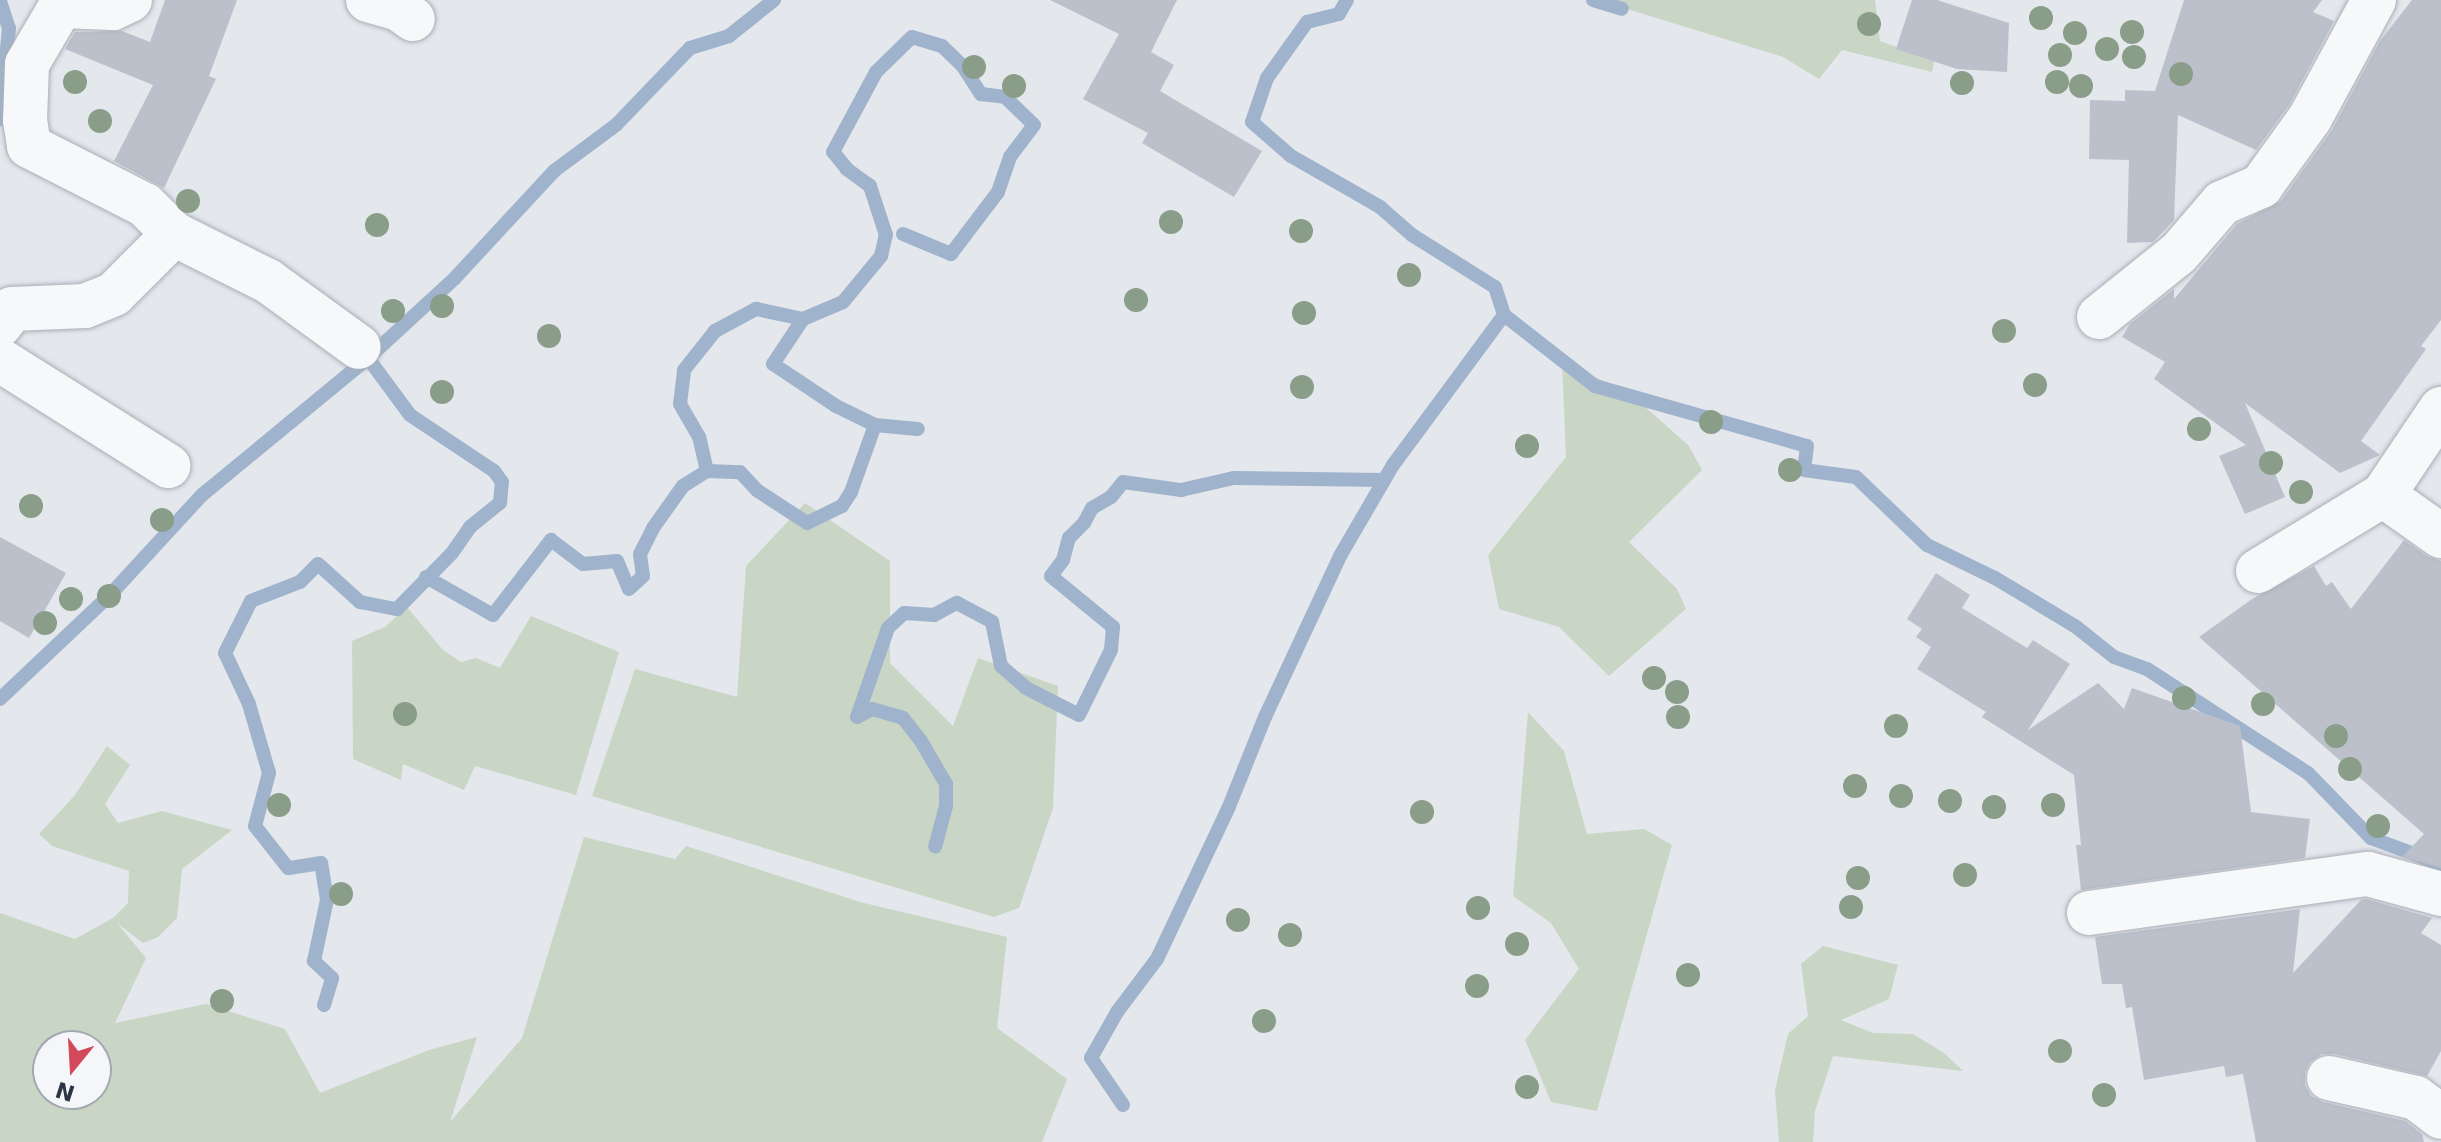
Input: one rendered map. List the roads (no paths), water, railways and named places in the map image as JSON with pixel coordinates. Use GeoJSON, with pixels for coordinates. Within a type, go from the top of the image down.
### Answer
{"type":"FeatureCollection","features":[{"type":"Feature","properties":{"kind":"street"},"geometry":{"type":"LineString","coordinates":[[130,0],[113,8],[61,6],[27,64],[25,120],[29,146],[145,205],[174,234],[268,281],[359,347]]}},
{"type":"Feature","properties":{"kind":"street"},"geometry":{"type":"LineString","coordinates":[[368,0],[399,9],[413,19]]}},
{"type":"Feature","properties":{"kind":"street"},"geometry":{"type":"LineString","coordinates":[[2099,317],[2179,253],[2222,203],[2261,186],[2310,118],[2374,0]]}},
{"type":"Feature","properties":{"kind":"street"},"geometry":{"type":"LineString","coordinates":[[0,325],[12,309],[85,306],[114,294],[174,234]]}},
{"type":"Feature","properties":{"kind":"street"},"geometry":{"type":"LineString","coordinates":[[0,360],[168,466]]}},
{"type":"Feature","properties":{"kind":"street"},"geometry":{"type":"LineString","coordinates":[[2258,571],[2383,495],[2441,409]]}},
{"type":"Feature","properties":{"kind":"street"},"geometry":{"type":"LineString","coordinates":[[2383,495],[2441,536]]}},
{"type":"Feature","properties":{"kind":"street"},"geometry":{"type":"LineString","coordinates":[[2089,913],[2368,874],[2441,894]]}},
{"type":"Feature","properties":{"kind":"street"},"geometry":{"type":"LineString","coordinates":[[2441,1077],[2429,1094],[2441,1110]]}},
{"type":"Feature","properties":{"kind":"street"},"geometry":{"type":"LineString","coordinates":[[2329,1078],[2416,1098],[2441,1117]]}},
{"type":"Feature","properties":{"kind":"waterway"},"geometry":{"type":"LineString","coordinates":[[0,699],[109,596],[202,495],[368,358],[454,279],[554,171],[616,125],[690,48],[729,36],[774,0]]}},
{"type":"Feature","properties":{"kind":"waterway"},"geometry":{"type":"LineString","coordinates":[[1347,0],[1339,14],[1307,22],[1267,78],[1252,122],[1291,156],[1380,207],[1412,235],[1495,287],[1504,315],[1595,386],[1807,446],[1804,470],[1856,477],[1927,545],[1995,578],[2075,626],[2114,657],[2147,669],[2308,773],[2371,838],[2441,864]]}},
{"type":"Feature","properties":{"kind":"waterway"},"geometry":{"type":"LineString","coordinates":[[1593,0],[1622,9]]}},
{"type":"Feature","properties":{"kind":"waterway"},"geometry":{"type":"LineString","coordinates":[[0,1],[9,28],[0,120]]}},
{"type":"Feature","properties":{"kind":"waterway"},"geometry":{"type":"LineString","coordinates":[[707,471],[699,437],[680,404],[684,370],[715,331],[756,309],[803,319],[843,302],[881,256],[886,235],[870,186],[847,169],[833,152],[876,72],[912,37],[942,46],[962,65],[981,94],[1005,97],[1034,125],[1010,157],[998,192],[951,254],[903,234]]}},
{"type":"Feature","properties":{"kind":"waterway"},"geometry":{"type":"LineString","coordinates":[[1123,1105],[1091,1058],[1117,1012],[1157,959],[1228,809],[1265,717],[1340,556],[1393,465],[1504,315]]}},
{"type":"Feature","properties":{"kind":"waterway"},"geometry":{"type":"LineString","coordinates":[[803,319],[773,364],[836,406],[875,425],[918,429]]}},
{"type":"Feature","properties":{"kind":"waterway"},"geometry":{"type":"LineString","coordinates":[[324,1005],[332,978],[314,961],[327,900],[321,863],[288,868],[255,826],[269,773],[249,704],[225,653],[251,601],[300,582],[318,564],[360,602],[397,609],[452,553],[470,527],[500,503],[502,482],[494,471],[410,415],[368,358]]}},
{"type":"Feature","properties":{"kind":"waterway"},"geometry":{"type":"LineString","coordinates":[[426,577],[493,615],[551,540],[583,564],[617,561],[629,589],[643,576],[640,554],[653,528],[683,486],[707,471],[740,472],[758,491],[807,523],[842,506],[851,492],[875,425]]}},
{"type":"Feature","properties":{"kind":"waterway"},"geometry":{"type":"LineString","coordinates":[[857,717],[888,628],[904,613],[934,615],[957,603],[992,622],[1001,666],[1026,688],[1079,715],[1111,650],[1113,627],[1051,576],[1063,560],[1069,538],[1084,523],[1092,508],[1111,497],[1123,482],[1181,490],[1234,478],[1384,480]]}},
{"type":"Feature","properties":{"kind":"waterway"},"geometry":{"type":"LineString","coordinates":[[857,717],[872,709],[903,718],[921,741],[946,784],[946,806],[935,847]]}}]}
